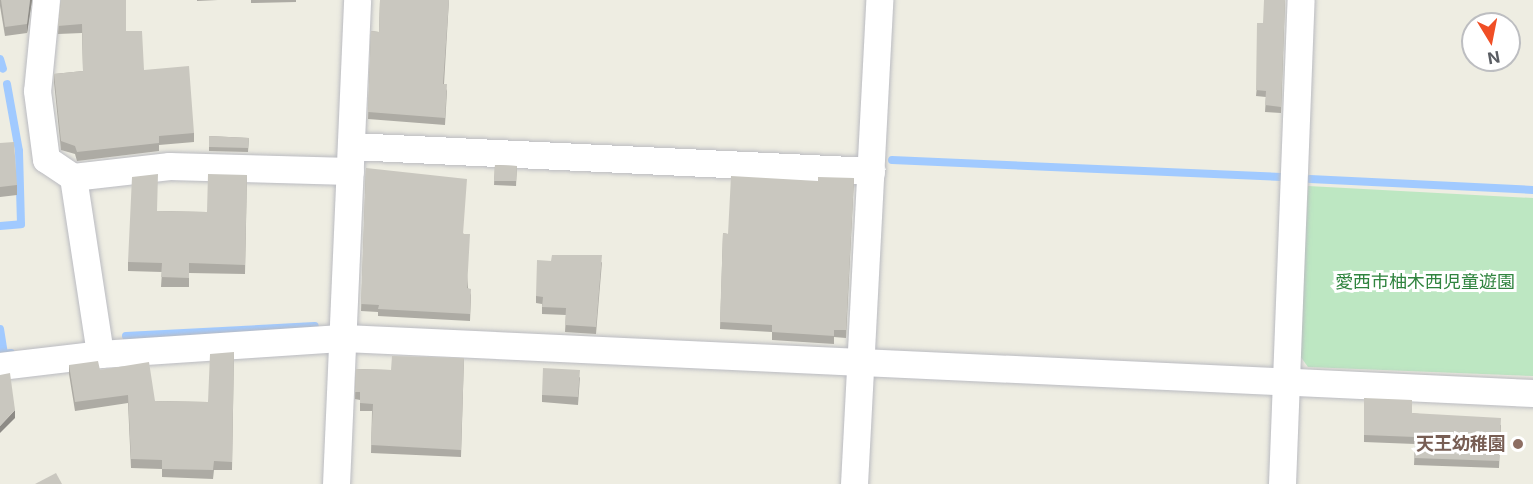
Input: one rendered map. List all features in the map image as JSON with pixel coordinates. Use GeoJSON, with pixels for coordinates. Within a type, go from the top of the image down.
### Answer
{"type":"FeatureCollection","features":[{"type":"Feature","properties":{"kind":"street"},"geometry":{"type":"LineString","coordinates":[[46,0],[37,92],[46,159],[74,177],[170,166],[351,159],[871,171]]}},
{"type":"Feature","properties":{"kind":"street"},"geometry":{"type":"LineString","coordinates":[[336,484],[357,0]]}},
{"type":"Feature","properties":{"kind":"street"},"geometry":{"type":"LineString","coordinates":[[854,484],[879,0]]}},
{"type":"Feature","properties":{"kind":"street"},"geometry":{"type":"LineString","coordinates":[[1282,484],[1301,0]]}},
{"type":"Feature","properties":{"kind":"street"},"geometry":{"type":"LineString","coordinates":[[74,177],[100,354]]}},
{"type":"Feature","properties":{"kind":"street"},"geometry":{"type":"LineString","coordinates":[[0,366],[100,354],[344,338],[1533,393]]}},
{"type":"Feature","properties":{"kind":"green space","name":"愛西市柚木西児童遊園"},"geometry":{"type":"Polygon","coordinates":[[[1308,186],[1533,198],[1533,376],[1308,367],[1300,356],[1308,186]]]}},
{"type":"Feature","properties":{"kind":"building"},"geometry":{"type":"Polygon","coordinates":[[[1,0],[30,0],[27,24],[5,27],[1,0]]]}},
{"type":"Feature","properties":{"kind":"building"},"geometry":{"type":"Polygon","coordinates":[[[61,0],[126,0],[126,31],[142,31],[144,70],[189,66],[194,133],[159,136],[159,143],[77,152],[75,146],[61,141],[54,74],[83,71],[82,24],[58,26],[61,0]]]}},
{"type":"Feature","properties":{"kind":"building"},"geometry":{"type":"Polygon","coordinates":[[[380,0],[449,0],[443,84],[447,84],[445,118],[368,112],[371,31],[379,32],[380,0]]]}},
{"type":"Feature","properties":{"kind":"building"},"geometry":{"type":"Polygon","coordinates":[[[1264,0],[1285,0],[1281,107],[1265,105],[1266,91],[1256,90],[1257,23],[1263,23],[1264,0]]]}},
{"type":"Feature","properties":{"kind":"building"},"geometry":{"type":"Polygon","coordinates":[[[209,136],[249,138],[248,148],[209,147],[209,136]]]}},
{"type":"Feature","properties":{"kind":"building"},"geometry":{"type":"Polygon","coordinates":[[[14,142],[17,185],[0,187],[0,143],[14,142]]]}},
{"type":"Feature","properties":{"kind":"building"},"geometry":{"type":"Polygon","coordinates":[[[495,165],[517,166],[516,181],[494,181],[495,165]]]}},
{"type":"Feature","properties":{"kind":"building"},"geometry":{"type":"Polygon","coordinates":[[[366,168],[467,179],[463,234],[470,234],[467,288],[471,289],[470,314],[378,309],[379,305],[361,304],[366,168]]]}},
{"type":"Feature","properties":{"kind":"building"},"geometry":{"type":"Polygon","coordinates":[[[158,174],[157,211],[207,212],[208,174],[247,175],[245,265],[189,263],[189,278],[161,277],[162,263],[128,262],[132,177],[158,174]]]}},
{"type":"Feature","properties":{"kind":"building"},"geometry":{"type":"Polygon","coordinates":[[[731,176],[818,181],[818,177],[854,178],[846,330],[834,330],[834,336],[772,332],[772,325],[720,322],[723,233],[728,234],[731,176]]]}},
{"type":"Feature","properties":{"kind":"building"},"geometry":{"type":"Polygon","coordinates":[[[552,255],[602,255],[596,327],[565,325],[566,308],[542,307],[543,297],[536,296],[537,260],[551,261],[552,255]]]}},
{"type":"Feature","properties":{"kind":"building"},"geometry":{"type":"Polygon","coordinates":[[[234,352],[232,462],[214,461],[213,470],[162,469],[162,460],[131,459],[128,395],[75,402],[69,365],[98,361],[100,370],[149,362],[155,401],[208,402],[210,354],[234,352]]]}},
{"type":"Feature","properties":{"kind":"building"},"geometry":{"type":"Polygon","coordinates":[[[392,356],[464,358],[461,450],[371,445],[373,404],[360,403],[360,392],[355,392],[356,369],[391,370],[392,356]]]}},
{"type":"Feature","properties":{"kind":"building"},"geometry":{"type":"Polygon","coordinates":[[[543,368],[580,370],[578,397],[542,395],[543,368]]]}},
{"type":"Feature","properties":{"kind":"building"},"geometry":{"type":"Polygon","coordinates":[[[10,373],[15,410],[0,426],[0,375],[10,373]]]}},
{"type":"Feature","properties":{"kind":"building"},"geometry":{"type":"Polygon","coordinates":[[[1364,398],[1412,400],[1412,413],[1501,418],[1499,461],[1414,458],[1415,437],[1364,435],[1364,398]]]}},
{"type":"Feature","properties":{"kind":"building"},"geometry":{"type":"Polygon","coordinates":[[[56,473],[62,484],[35,484],[56,473]]]}},
{"type":"Feature","properties":{"kind":"waterway"},"geometry":{"type":"LineString","coordinates":[[0,59],[3,69]]}},
{"type":"Feature","properties":{"kind":"waterway"},"geometry":{"type":"LineString","coordinates":[[0,226],[21,224],[19,151],[7,84]]}},
{"type":"Feature","properties":{"kind":"waterway"},"geometry":{"type":"LineString","coordinates":[[892,160],[1282,177]]}},
{"type":"Feature","properties":{"kind":"waterway"},"geometry":{"type":"LineString","coordinates":[[1310,179],[1533,190]]}},
{"type":"Feature","properties":{"kind":"waterway"},"geometry":{"type":"LineString","coordinates":[[126,336],[315,326]]}},
{"type":"Feature","properties":{"kind":"waterway"},"geometry":{"type":"LineString","coordinates":[[0,329],[4,354],[11,353]]}},
{"type":"Feature","properties":{"kind":"place","name":"天王幼稚園"},"geometry":{"type":"Point","coordinates":[1518,444]}}]}
